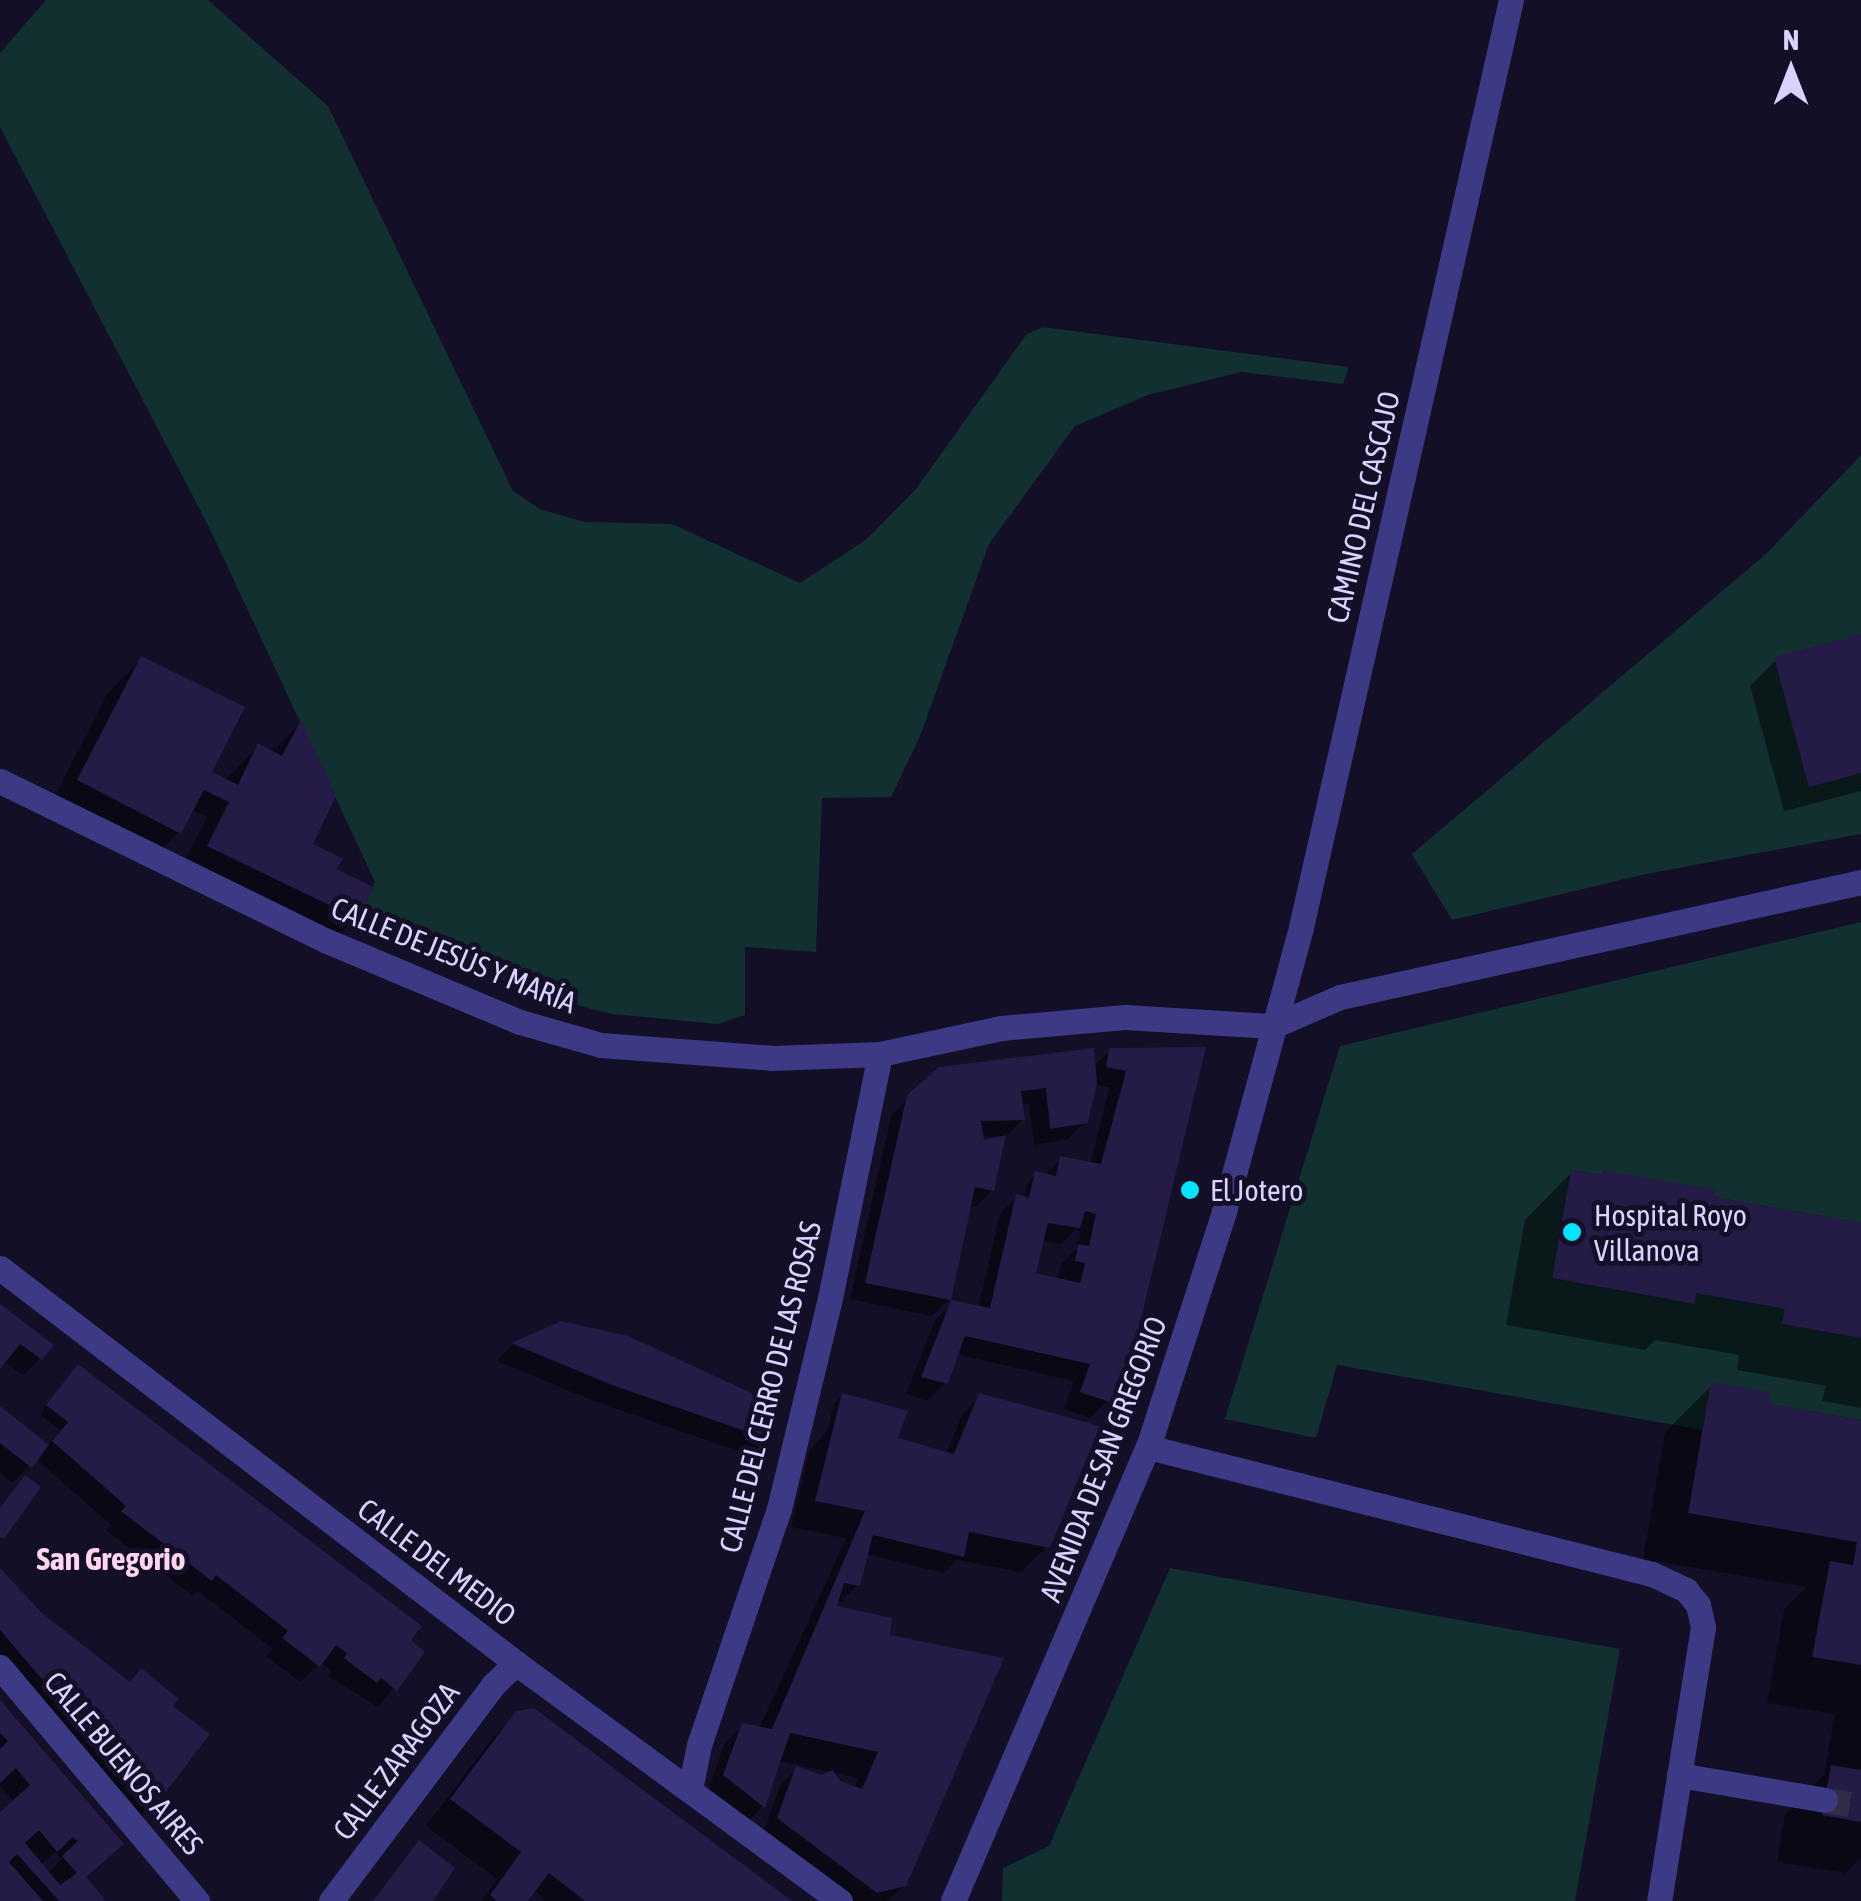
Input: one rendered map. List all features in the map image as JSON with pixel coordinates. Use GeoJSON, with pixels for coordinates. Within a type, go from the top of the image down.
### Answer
{"type":"FeatureCollection","features":[{"type":"Feature","properties":{"kind":"street","name":"CAMINO DEL CASCAJO"},"geometry":{"type":"LineString","coordinates":[[1274,1026],[1302,927],[1510,0]]}},
{"type":"Feature","properties":{"kind":"street","name":"CALLE DE JESÚS Y MARÍA"},"geometry":{"type":"LineString","coordinates":[[0,780],[327,941],[449,995],[559,1036],[601,1045],[753,1057],[880,1054],[1000,1028],[1125,1016],[1274,1026]]}},
{"type":"Feature","properties":{"kind":"street"},"geometry":{"type":"LineString","coordinates":[[1274,1026],[1340,996],[1861,882]]}},
{"type":"Feature","properties":{"kind":"street","name":"AVENIDA DE SAN GREGORIO"},"geometry":{"type":"LineString","coordinates":[[953,1901],[1148,1447],[1224,1211],[1274,1026]]}},
{"type":"Feature","properties":{"kind":"street","name":"CALLE DEL CERRO DE LAS ROSAS"},"geometry":{"type":"LineString","coordinates":[[690,1789],[699,1745],[779,1510],[830,1298],[880,1054]]}},
{"type":"Feature","properties":{"kind":"street","name":"CALLE DEL MEDIO"},"geometry":{"type":"LineString","coordinates":[[0,1268],[516,1663],[840,1901]]}},
{"type":"Feature","properties":{"kind":"street"},"geometry":{"type":"LineString","coordinates":[[1148,1447],[1652,1574],[1686,1590],[1698,1605],[1703,1627],[1659,1901]]}},
{"type":"Feature","properties":{"kind":"street","name":"CALLE ZARAGOZA"},"geometry":{"type":"LineString","coordinates":[[331,1901],[493,1685],[516,1663]]}},
{"type":"Feature","properties":{"kind":"street","name":"CALLE BUENOS AIRES"},"geometry":{"type":"LineString","coordinates":[[0,1666],[197,1901]]}},
{"type":"Feature","properties":{"kind":"street"},"geometry":{"type":"LineString","coordinates":[[1679,1776],[1825,1800]]}},
{"type":"Feature","properties":{"kind":"green space"},"geometry":{"type":"Polygon","coordinates":[[[46,0],[208,0],[328,106],[513,491],[540,509],[584,522],[672,524],[800,583],[867,539],[916,489],[1026,335],[1042,327],[1349,367],[1343,384],[1241,372],[1148,395],[1075,426],[989,544],[920,736],[891,797],[822,798],[816,952],[745,947],[745,1015],[718,1024],[612,1014],[577,1005],[409,947],[358,919],[375,882],[208,525],[0,127],[0,53],[46,0]]]}},
{"type":"Feature","properties":{"kind":"green space"},"geometry":{"type":"Polygon","coordinates":[[[1861,455],[1861,834],[1646,874],[1452,920],[1412,854],[1766,554],[1861,455]]]}},
{"type":"Feature","properties":{"kind":"green space"},"geometry":{"type":"Polygon","coordinates":[[[1861,922],[1861,1223],[1714,1197],[1714,1190],[1603,1171],[1602,1175],[1571,1170],[1552,1278],[1694,1304],[1696,1293],[1785,1309],[1783,1324],[1861,1338],[1861,1420],[1769,1404],[1703,1430],[1337,1365],[1316,1438],[1225,1419],[1340,1046],[1861,922]]]}},
{"type":"Feature","properties":{"kind":"green space"},"geometry":{"type":"Polygon","coordinates":[[[1170,1568],[1620,1649],[1575,1901],[1002,1901],[1003,1868],[1049,1846],[1170,1568]]]}},
{"type":"Feature","properties":{"kind":"building"},"geometry":{"type":"Polygon","coordinates":[[[1861,634],[1861,773],[1809,787],[1774,657],[1861,634]]]}},
{"type":"Feature","properties":{"kind":"building"},"geometry":{"type":"Polygon","coordinates":[[[141,656],[245,707],[212,772],[238,785],[258,743],[282,756],[301,720],[336,796],[313,844],[343,859],[336,869],[374,887],[358,919],[207,846],[229,802],[204,790],[181,834],[77,780],[141,656]]]}},
{"type":"Feature","properties":{"kind":"building"},"geometry":{"type":"Polygon","coordinates":[[[1206,1047],[1136,1340],[1110,1402],[1080,1392],[1090,1364],[965,1336],[948,1384],[921,1377],[951,1300],[990,1308],[1016,1194],[1029,1198],[1035,1171],[1056,1176],[1060,1156],[1101,1164],[1126,1071],[1106,1067],[1109,1048],[1206,1047]],[[1085,1211],[1080,1228],[1048,1223],[1036,1273],[1080,1283],[1085,1263],[1075,1261],[1078,1244],[1089,1246],[1096,1214],[1085,1211]]]}},
{"type":"Feature","properties":{"kind":"building"},"geometry":{"type":"Polygon","coordinates":[[[1094,1048],[1097,1083],[1088,1123],[1050,1129],[1046,1088],[1021,1091],[1025,1120],[981,1121],[984,1140],[1006,1135],[994,1191],[975,1187],[951,1300],[865,1283],[907,1095],[939,1067],[1094,1048]]]}},
{"type":"Feature","properties":{"kind":"building"},"geometry":{"type":"Polygon","coordinates":[[[1571,1170],[1602,1175],[1603,1170],[1715,1190],[1714,1197],[1861,1223],[1861,1338],[1782,1324],[1785,1309],[1696,1293],[1695,1304],[1552,1278],[1571,1170]]]}},
{"type":"Feature","properties":{"kind":"building"},"geometry":{"type":"Polygon","coordinates":[[[0,1304],[54,1345],[42,1360],[20,1344],[0,1369],[0,1304]]]}},
{"type":"Feature","properties":{"kind":"building"},"geometry":{"type":"Polygon","coordinates":[[[561,1321],[628,1336],[769,1401],[774,1441],[612,1385],[511,1343],[561,1321]]]}},
{"type":"Feature","properties":{"kind":"building"},"geometry":{"type":"Polygon","coordinates":[[[78,1364],[422,1626],[411,1640],[425,1652],[397,1691],[381,1678],[377,1683],[344,1658],[347,1653],[336,1645],[320,1667],[282,1638],[288,1631],[216,1575],[212,1581],[121,1511],[126,1506],[52,1441],[68,1422],[46,1405],[78,1364]]]}},
{"type":"Feature","properties":{"kind":"building"},"geometry":{"type":"Polygon","coordinates":[[[1711,1382],[1771,1392],[1769,1404],[1861,1420],[1861,1665],[1812,1657],[1830,1561],[1853,1565],[1857,1542],[1688,1513],[1711,1382]]]}},
{"type":"Feature","properties":{"kind":"building"},"geometry":{"type":"Polygon","coordinates":[[[842,1393],[908,1411],[898,1438],[954,1454],[979,1393],[1100,1426],[1050,1548],[969,1532],[964,1557],[873,1535],[860,1586],[844,1583],[837,1606],[892,1618],[890,1635],[1004,1658],[906,1886],[877,1893],[777,1818],[796,1766],[821,1775],[833,1770],[840,1781],[862,1789],[878,1752],[790,1733],[765,1808],[723,1775],[742,1723],[772,1729],[865,1511],[815,1501],[842,1393]]]}},
{"type":"Feature","properties":{"kind":"building"},"geometry":{"type":"Polygon","coordinates":[[[0,1406],[49,1445],[32,1468],[0,1443],[0,1406]]]}},
{"type":"Feature","properties":{"kind":"building"},"geometry":{"type":"Polygon","coordinates":[[[25,1475],[41,1487],[4,1539],[0,1537],[0,1508],[25,1475]]]}},
{"type":"Feature","properties":{"kind":"building"},"geometry":{"type":"Polygon","coordinates":[[[0,1568],[42,1613],[130,1682],[141,1668],[179,1699],[173,1706],[210,1734],[153,1809],[0,1630],[0,1568]]]}},
{"type":"Feature","properties":{"kind":"building"},"geometry":{"type":"Polygon","coordinates":[[[0,1700],[124,1844],[86,1877],[106,1901],[59,1901],[17,1854],[9,1862],[43,1901],[0,1901],[0,1812],[30,1785],[16,1768],[0,1783],[0,1749],[8,1741],[0,1733],[0,1700]],[[39,1830],[25,1843],[60,1885],[77,1873],[62,1856],[78,1841],[73,1837],[57,1852],[39,1830]]]}},
{"type":"Feature","properties":{"kind":"building"},"geometry":{"type":"Polygon","coordinates":[[[534,1708],[792,1901],[585,1901],[549,1873],[528,1901],[497,1901],[490,1895],[521,1852],[450,1799],[516,1711],[534,1708]]]}},
{"type":"Feature","properties":{"kind":"building"},"geometry":{"type":"Polygon","coordinates":[[[1831,1765],[1861,1770],[1861,1822],[1822,1815],[1831,1765]]]}},
{"type":"Feature","properties":{"kind":"building"},"geometry":{"type":"Polygon","coordinates":[[[419,1840],[455,1868],[433,1901],[373,1901],[419,1840]]]}},
{"type":"Feature","properties":{"kind":"tunnel"},"geometry":{"type":"LineString","coordinates":[[1825,1800],[1861,1806]]}},
{"type":"Feature","properties":{"kind":"place","name":"El Jotero"},"geometry":{"type":"Point","coordinates":[1190,1190]}},
{"type":"Feature","properties":{"kind":"place","name":"Hospital Royo Villanova"},"geometry":{"type":"Point","coordinates":[1572,1232]}},
{"type":"Feature","properties":{"kind":"district","name":"San Gregorio"},"geometry":{"type":"Point","coordinates":[111,1559]}}]}
